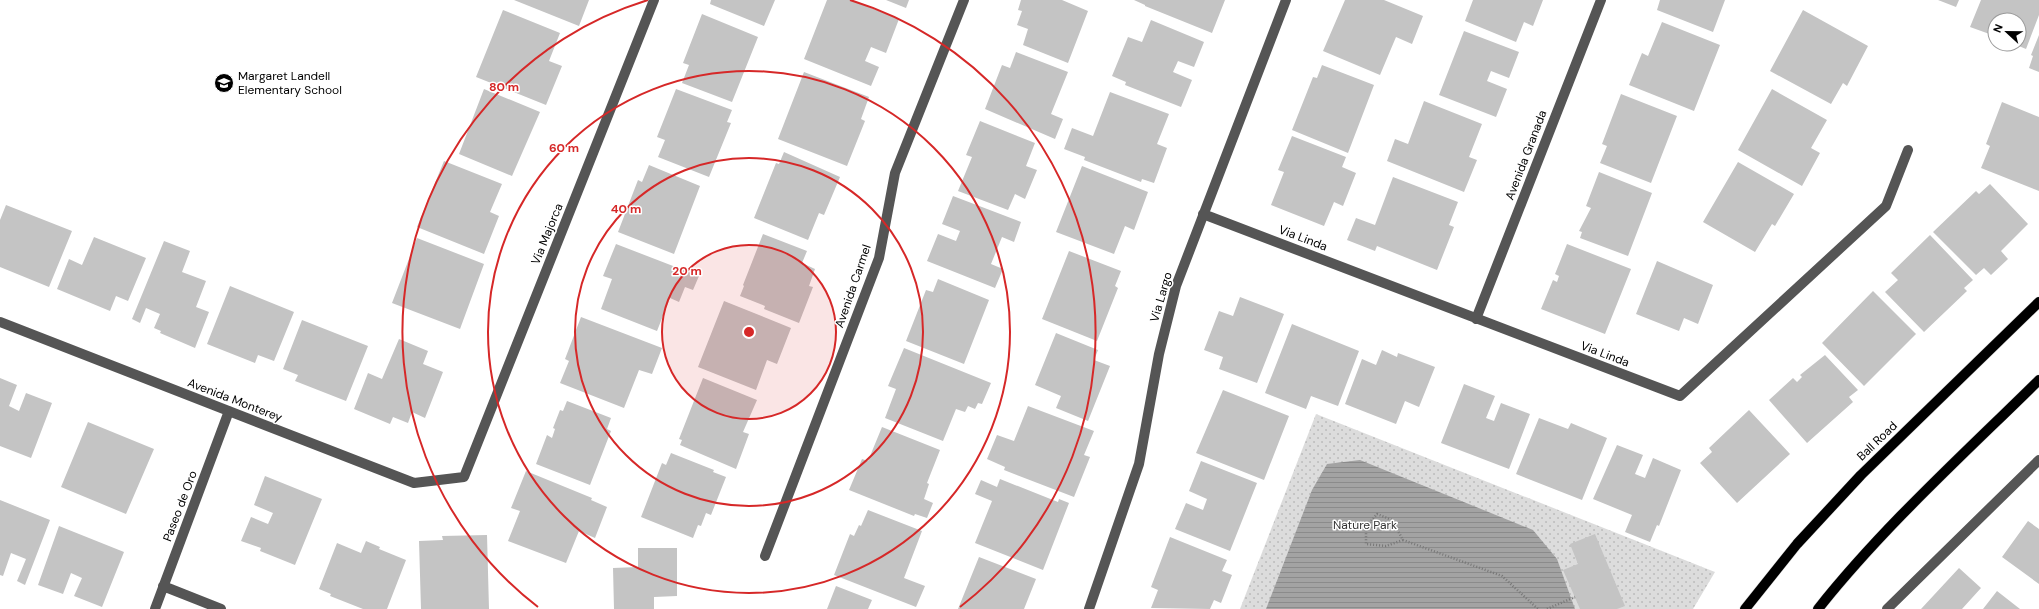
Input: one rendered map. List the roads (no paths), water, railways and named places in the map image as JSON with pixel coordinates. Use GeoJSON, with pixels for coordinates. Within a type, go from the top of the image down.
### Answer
{"type":"FeatureCollection","features":[{"type":"Feature","properties":{"kind":"main road","name":"Ball Road"},"geometry":{"type":"LineString","coordinates":[[1748,608],[1797,544],[1861,475],[2039,302]]}},
{"type":"Feature","properties":{"kind":"main road"},"geometry":{"type":"LineString","coordinates":[[1818,609],[1833,590],[1910,508],[2039,380]]}},
{"type":"Feature","properties":{"kind":"street","name":"Via Majorca"},"geometry":{"type":"LineString","coordinates":[[464,477],[654,0]]}},
{"type":"Feature","properties":{"kind":"street","name":"Avenida Carmel"},"geometry":{"type":"LineString","coordinates":[[765,556],[879,258],[895,173],[964,0]]}},
{"type":"Feature","properties":{"kind":"street","name":"Via Largo"},"geometry":{"type":"LineString","coordinates":[[1089,609],[1139,464],[1159,354],[1172,301],[1203,214],[1286,0]]}},
{"type":"Feature","properties":{"kind":"street","name":"Avenida Granada"},"geometry":{"type":"LineString","coordinates":[[1476,319],[1601,0]]}},
{"type":"Feature","properties":{"kind":"street","name":"Via Linda"},"geometry":{"type":"LineString","coordinates":[[1203,214],[1680,396],[1886,206],[1908,150]]}},
{"type":"Feature","properties":{"kind":"street","name":"Avenida Monterey"},"geometry":{"type":"LineString","coordinates":[[0,322],[414,483],[464,477]]}},
{"type":"Feature","properties":{"kind":"street","name":"Paseo de Oro"},"geometry":{"type":"LineString","coordinates":[[154,609],[229,411]]}},
{"type":"Feature","properties":{"kind":"street"},"geometry":{"type":"LineString","coordinates":[[1887,609],[2039,460]]}},
{"type":"Feature","properties":{"kind":"street"},"geometry":{"type":"LineString","coordinates":[[163,586],[221,609]]}},
{"type":"Feature","properties":{"kind":"place","name":"Margaret Landell Elementary School"},"geometry":{"type":"Point","coordinates":[224,83]}},
{"type":"Feature","properties":{"kind":"park label","name":"Nature Park"},"geometry":{"type":"Point","coordinates":[1365,525]}}]}
